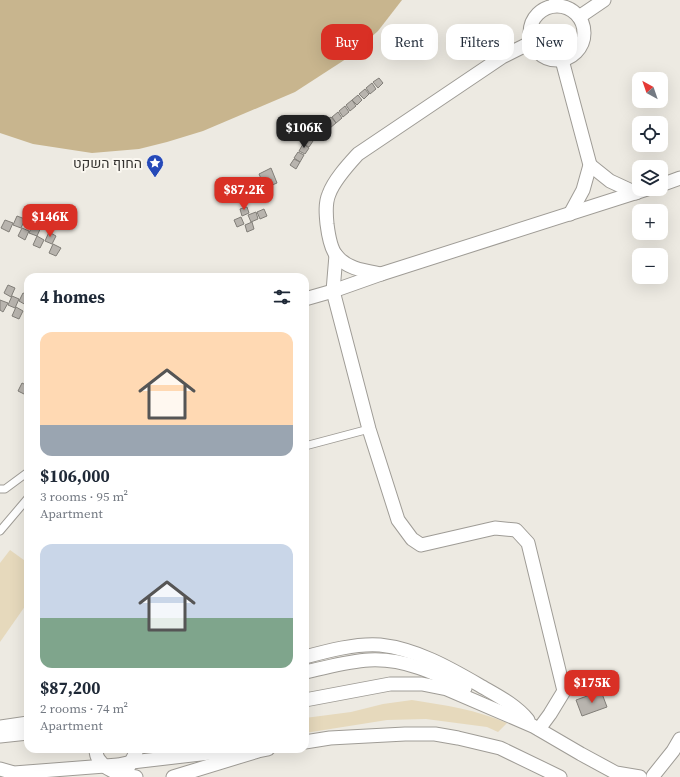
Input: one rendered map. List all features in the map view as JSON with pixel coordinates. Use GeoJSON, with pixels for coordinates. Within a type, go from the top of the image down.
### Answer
{"type":"FeatureCollection","features":[{"type":"Feature","properties":{"kind":"street"},"geometry":{"type":"LineString","coordinates":[[579,17],[604,0]]}},
{"type":"Feature","properties":{"kind":"street"},"geometry":{"type":"LineString","coordinates":[[531,24],[538,13],[552,3],[567,7],[574,11],[579,17],[584,31],[583,39],[577,51]]}},
{"type":"Feature","properties":{"kind":"street"},"geometry":{"type":"LineString","coordinates":[[522,47],[502,57],[358,154],[340,175],[329,194],[326,212],[328,235],[336,256],[333,291],[369,429],[398,520],[412,539],[421,545],[495,528],[516,530],[528,543],[564,692],[550,714],[536,727]]}},
{"type":"Feature","properties":{"kind":"street"},"geometry":{"type":"LineString","coordinates":[[562,60],[590,165],[583,190],[570,214]]}},
{"type":"Feature","properties":{"kind":"street"},"geometry":{"type":"LineString","coordinates":[[590,165],[610,181],[632,188]]}},
{"type":"Feature","properties":{"kind":"street"},"geometry":{"type":"LineString","coordinates":[[668,182],[680,178]]}},
{"type":"Feature","properties":{"kind":"street"},"geometry":{"type":"LineString","coordinates":[[309,298],[632,194]]}},
{"type":"Feature","properties":{"kind":"street"},"geometry":{"type":"LineString","coordinates":[[336,256],[346,264],[362,271],[381,274]]}},
{"type":"Feature","properties":{"kind":"street"},"geometry":{"type":"LineString","coordinates":[[309,655],[356,646],[380,645],[415,653],[430,658],[507,702],[524,715],[536,727]]}},
{"type":"Feature","properties":{"kind":"street"},"geometry":{"type":"LineString","coordinates":[[309,671],[368,660],[389,660],[412,665],[442,676],[506,708],[581,754],[616,773],[647,777],[669,777]]}},
{"type":"Feature","properties":{"kind":"street"},"geometry":{"type":"LineString","coordinates":[[309,699],[390,684],[422,684],[447,689],[536,727]]}},
{"type":"Feature","properties":{"kind":"street"},"geometry":{"type":"LineString","coordinates":[[0,727],[24,724]]}},
{"type":"Feature","properties":{"kind":"street"},"geometry":{"type":"LineString","coordinates":[[0,736],[24,733]]}},
{"type":"Feature","properties":{"kind":"street"},"geometry":{"type":"LineString","coordinates":[[309,741],[330,738],[405,734],[435,734],[450,736],[500,748],[560,777]]}},
{"type":"Feature","properties":{"kind":"street"},"geometry":{"type":"LineString","coordinates":[[647,777],[673,751],[680,738]]}},
{"type":"Feature","properties":{"kind":"street"},"geometry":{"type":"LineString","coordinates":[[96,753],[99,761],[104,766],[126,776],[127,770],[136,753]]}},
{"type":"Feature","properties":{"kind":"street"},"geometry":{"type":"LineString","coordinates":[[0,769],[9,775],[118,765],[210,753]]}},
{"type":"Feature","properties":{"kind":"street"},"geometry":{"type":"LineString","coordinates":[[173,777],[251,753]]}},
{"type":"Feature","properties":{"kind":"lane"},"geometry":{"type":"LineString","coordinates":[[309,445],[369,429]]}},
{"type":"Feature","properties":{"kind":"lane"},"geometry":{"type":"LineString","coordinates":[[0,489],[5,488],[24,475]]}},
{"type":"Feature","properties":{"kind":"lane"},"geometry":{"type":"LineString","coordinates":[[0,531],[24,503]]}},
{"type":"Feature","properties":{"kind":"shaded area"},"geometry":{"type":"Polygon","coordinates":[[[0,0],[402,0],[373,35],[373,24],[321,24],[321,60],[344,60],[295,92],[203,131],[139,149],[92,153],[33,144],[0,133],[0,0]]]}},
{"type":"Feature","properties":{"kind":"shaded area"},"geometry":{"type":"Polygon","coordinates":[[[10,550],[24,560],[24,608],[0,642],[0,563],[10,550]]]}},
{"type":"Feature","properties":{"kind":"shaded area"},"geometry":{"type":"Polygon","coordinates":[[[412,700],[472,711],[507,723],[498,732],[487,727],[426,719],[387,720],[309,732],[309,717],[351,712],[383,704],[412,700]]]}},
{"type":"Feature","properties":{"kind":"building"},"geometry":{"type":"Polygon","coordinates":[[[379,78],[383,83],[378,88],[373,82],[379,78]]]}},
{"type":"Feature","properties":{"kind":"building"},"geometry":{"type":"Polygon","coordinates":[[[372,83],[376,89],[370,94],[366,88],[372,83]]]}},
{"type":"Feature","properties":{"kind":"building"},"geometry":{"type":"Polygon","coordinates":[[[365,89],[369,94],[364,99],[359,94],[365,89]]]}},
{"type":"Feature","properties":{"kind":"building"},"geometry":{"type":"Polygon","coordinates":[[[358,95],[362,100],[357,105],[352,100],[358,95]]]}},
{"type":"Feature","properties":{"kind":"building"},"geometry":{"type":"Polygon","coordinates":[[[352,100],[356,106],[350,111],[346,105],[352,100]]]}},
{"type":"Feature","properties":{"kind":"building"},"geometry":{"type":"Polygon","coordinates":[[[345,106],[349,112],[343,117],[339,111],[345,106]]]}},
{"type":"Feature","properties":{"kind":"building"},"geometry":{"type":"Polygon","coordinates":[[[338,112],[342,118],[336,123],[332,117],[338,112]]]}},
{"type":"Feature","properties":{"kind":"building"},"geometry":{"type":"Polygon","coordinates":[[[331,117],[336,123],[330,128],[325,122],[331,117]]]}},
{"type":"Feature","properties":{"kind":"building"},"geometry":{"type":"Polygon","coordinates":[[[325,123],[329,128],[324,133],[319,128],[325,123]]]}},
{"type":"Feature","properties":{"kind":"building"},"geometry":{"type":"Polygon","coordinates":[[[307,137],[313,141],[309,147],[303,144],[307,137]]]}},
{"type":"Feature","properties":{"kind":"building"},"geometry":{"type":"Polygon","coordinates":[[[303,144],[309,148],[305,154],[299,151],[303,144]]]}},
{"type":"Feature","properties":{"kind":"building"},"geometry":{"type":"Polygon","coordinates":[[[298,152],[304,155],[300,162],[294,158],[298,152]]]}},
{"type":"Feature","properties":{"kind":"building"},"geometry":{"type":"Polygon","coordinates":[[[294,159],[300,162],[296,169],[290,165],[294,159]]]}},
{"type":"Feature","properties":{"kind":"building"},"geometry":{"type":"Polygon","coordinates":[[[271,168],[277,183],[265,188],[259,174],[271,168]]]}},
{"type":"Feature","properties":{"kind":"building"},"geometry":{"type":"Polygon","coordinates":[[[247,207],[249,213],[242,216],[240,209],[247,207]]]}},
{"type":"Feature","properties":{"kind":"building"},"geometry":{"type":"Polygon","coordinates":[[[264,209],[267,216],[260,219],[257,212],[264,209]]]}},
{"type":"Feature","properties":{"kind":"building"},"geometry":{"type":"Polygon","coordinates":[[[256,212],[258,219],[251,222],[248,215],[256,212]]]}},
{"type":"Feature","properties":{"kind":"building"},"geometry":{"type":"Polygon","coordinates":[[[17,216],[25,219],[21,228],[13,225],[17,216]]]}},
{"type":"Feature","properties":{"kind":"building"},"geometry":{"type":"Polygon","coordinates":[[[241,217],[244,224],[237,227],[234,220],[241,217]]]}},
{"type":"Feature","properties":{"kind":"building"},"geometry":{"type":"Polygon","coordinates":[[[5,220],[13,223],[9,232],[1,228],[5,220]]]}},
{"type":"Feature","properties":{"kind":"building"},"geometry":{"type":"Polygon","coordinates":[[[252,222],[254,229],[247,232],[245,225],[252,222]]]}},
{"type":"Feature","properties":{"kind":"building"},"geometry":{"type":"Polygon","coordinates":[[[33,224],[41,227],[37,236],[29,233],[33,224]]]}},
{"type":"Feature","properties":{"kind":"building"},"geometry":{"type":"Polygon","coordinates":[[[22,228],[29,231],[25,240],[18,236],[22,228]]]}},
{"type":"Feature","properties":{"kind":"building"},"geometry":{"type":"Polygon","coordinates":[[[49,232],[56,236],[52,244],[45,241],[49,232]]]}},
{"type":"Feature","properties":{"kind":"building"},"geometry":{"type":"Polygon","coordinates":[[[37,236],[44,240],[40,248],[33,245],[37,236]]]}},
{"type":"Feature","properties":{"kind":"building"},"geometry":{"type":"Polygon","coordinates":[[[53,244],[61,248],[56,256],[49,253],[53,244]]]}},
{"type":"Feature","properties":{"kind":"building"},"geometry":{"type":"Polygon","coordinates":[[[8,285],[15,288],[11,297],[4,293],[8,285]]]}},
{"type":"Feature","properties":{"kind":"building"},"geometry":{"type":"Polygon","coordinates":[[[23,293],[24,293],[24,304],[19,301],[23,293]]]}},
{"type":"Feature","properties":{"kind":"building"},"geometry":{"type":"Polygon","coordinates":[[[12,296],[19,299],[15,308],[8,305],[12,296]]]}},
{"type":"Feature","properties":{"kind":"building"},"geometry":{"type":"Polygon","coordinates":[[[0,300],[8,303],[3,312],[0,310],[0,300]]]}},
{"type":"Feature","properties":{"kind":"building"},"geometry":{"type":"Polygon","coordinates":[[[16,307],[23,311],[19,319],[12,316],[16,307]]]}},
{"type":"Feature","properties":{"kind":"building"},"geometry":{"type":"Polygon","coordinates":[[[22,383],[24,384],[24,394],[18,391],[22,383]]]}},
{"type":"Feature","properties":{"kind":"building"},"geometry":{"type":"Polygon","coordinates":[[[601,691],[607,707],[582,716],[576,700],[601,691]]]}},
{"type":"Feature","properties":{"kind":"place","name":"החוף השקט"},"geometry":{"type":"Point","coordinates":[155,178]}}]}
